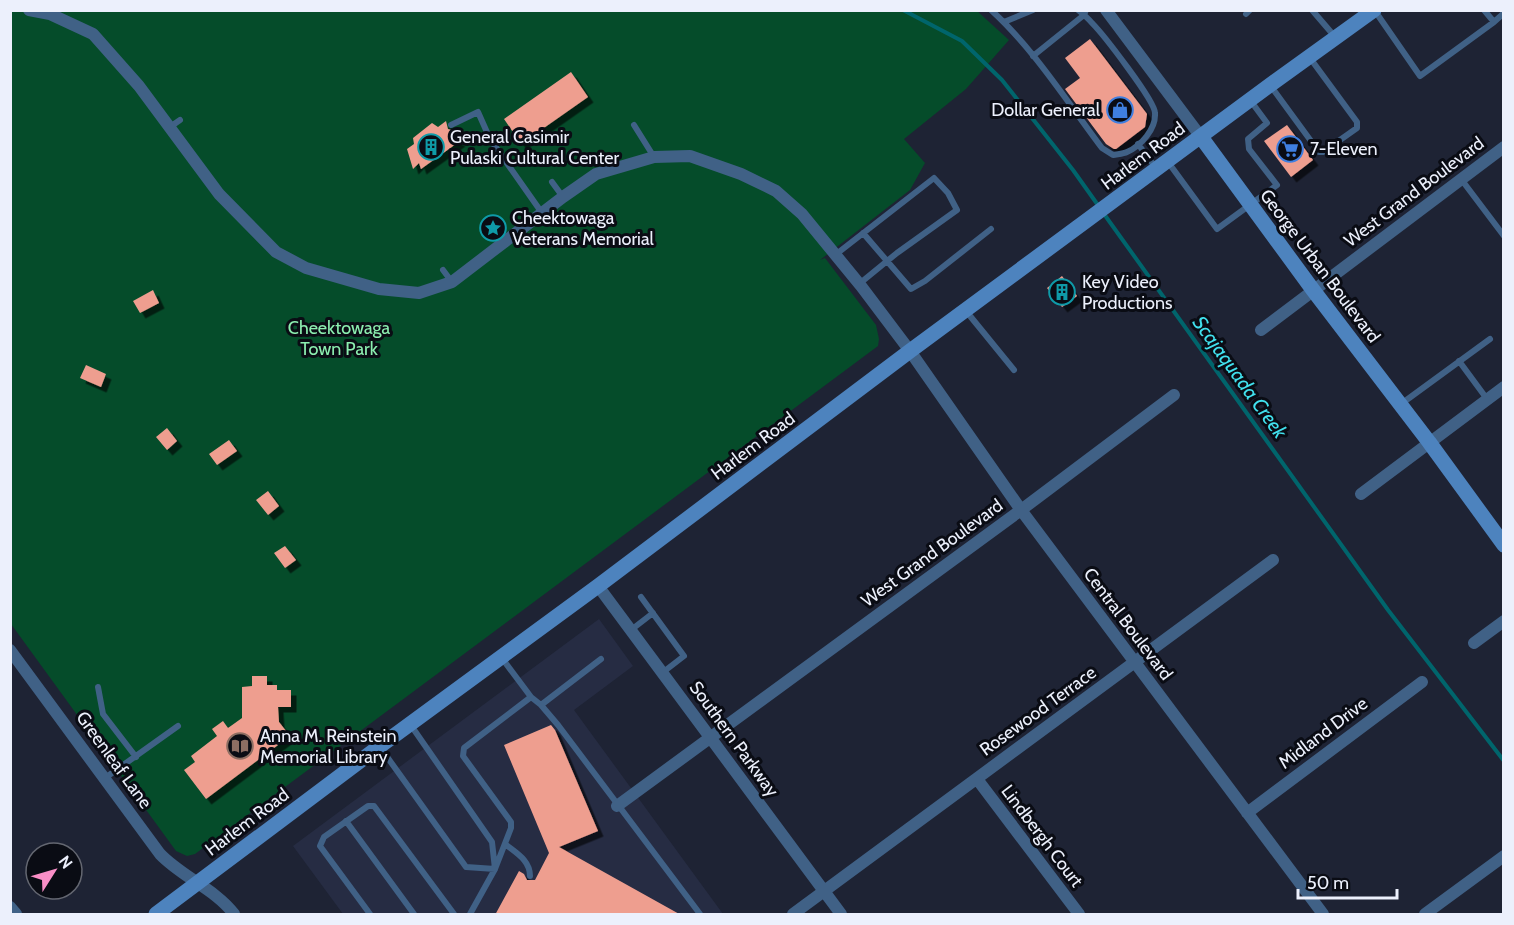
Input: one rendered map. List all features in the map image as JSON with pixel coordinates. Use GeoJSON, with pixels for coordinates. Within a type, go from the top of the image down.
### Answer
{"type":"FeatureCollection","features":[{"type":"Feature","properties":{"kind":"main road","name":"Harlem Road"},"geometry":{"type":"LineString","coordinates":[[156,915],[910,351],[1374,10]]}},
{"type":"Feature","properties":{"kind":"main road","name":"George Urban Boulevard"},"geometry":{"type":"LineString","coordinates":[[1201,137],[1313,290],[1429,442],[1503,545]]}},
{"type":"Feature","properties":{"kind":"street","name":"Central Boulevard"},"geometry":{"type":"LineString","coordinates":[[29,10],[50,14],[93,34],[175,123],[217,196],[273,254],[308,263],[379,289],[419,293],[452,282],[596,174],[654,157],[690,156],[741,174],[776,191],[802,214],[910,351],[1021,510],[1323,915]]}},
{"type":"Feature","properties":{"kind":"street","name":"George Urban Boulevard"},"geometry":{"type":"LineString","coordinates":[[1106,10],[1201,137]]}},
{"type":"Feature","properties":{"kind":"street","name":"West Grand Boulevard"},"geometry":{"type":"LineString","coordinates":[[1261,330],[1503,147]]}},
{"type":"Feature","properties":{"kind":"street"},"geometry":{"type":"LineString","coordinates":[[1361,494],[1503,387]]}},
{"type":"Feature","properties":{"kind":"street","name":"West Grand Boulevard"},"geometry":{"type":"LineString","coordinates":[[618,806],[1174,395]]}},
{"type":"Feature","properties":{"kind":"street","name":"Rosewood Terrace"},"geometry":{"type":"LineString","coordinates":[[793,915],[1273,560]]}},
{"type":"Feature","properties":{"kind":"street","name":"Southern Parkway"},"geometry":{"type":"LineString","coordinates":[[598,586],[842,915]]}},
{"type":"Feature","properties":{"kind":"street"},"geometry":{"type":"LineString","coordinates":[[1474,643],[1503,621]]}},
{"type":"Feature","properties":{"kind":"street","name":"Greenleaf Lane"},"geometry":{"type":"LineString","coordinates":[[10,650],[160,854],[169,863],[226,903],[234,915]]}},
{"type":"Feature","properties":{"kind":"street","name":"Midland Drive"},"geometry":{"type":"LineString","coordinates":[[1247,813],[1422,682]]}},
{"type":"Feature","properties":{"kind":"street","name":"Lindbergh Court"},"geometry":{"type":"LineString","coordinates":[[977,779],[1079,915]]}},
{"type":"Feature","properties":{"kind":"street"},"geometry":{"type":"LineString","coordinates":[[1425,915],[1503,856]]}},
{"type":"Feature","properties":{"kind":"street"},"geometry":{"type":"LineString","coordinates":[[10,908],[16,915]]}},
{"type":"Feature","properties":{"kind":"lane"},"geometry":{"type":"LineString","coordinates":[[992,10],[1033,56],[1102,148],[1113,155],[1126,152],[1143,141],[1152,128],[1155,112],[1148,97],[1083,12],[1033,56]]}},
{"type":"Feature","properties":{"kind":"lane"},"geometry":{"type":"LineString","coordinates":[[1004,22],[1034,10]]}},
{"type":"Feature","properties":{"kind":"lane"},"geometry":{"type":"LineString","coordinates":[[1312,10],[1336,38]]}},
{"type":"Feature","properties":{"kind":"lane"},"geometry":{"type":"LineString","coordinates":[[1374,10],[1420,76],[1503,13]]}},
{"type":"Feature","properties":{"kind":"lane"},"geometry":{"type":"LineString","coordinates":[[1484,10],[1494,22]]}},
{"type":"Feature","properties":{"kind":"lane"},"geometry":{"type":"LineString","coordinates":[[1270,86],[1319,152],[1323,152],[1357,128],[1358,122],[1309,58]]}},
{"type":"Feature","properties":{"kind":"lane"},"geometry":{"type":"LineString","coordinates":[[1138,144],[1162,165],[1217,229],[1277,185],[1249,149],[1248,139],[1267,123],[1250,100]]}},
{"type":"Feature","properties":{"kind":"lane"},"geometry":{"type":"LineString","coordinates":[[451,125],[478,112],[490,139],[543,213]]}},
{"type":"Feature","properties":{"kind":"lane"},"geometry":{"type":"LineString","coordinates":[[634,125],[654,157]]}},
{"type":"Feature","properties":{"kind":"lane"},"geometry":{"type":"LineString","coordinates":[[835,255],[934,178],[948,193],[957,210],[859,284]]}},
{"type":"Feature","properties":{"kind":"lane"},"geometry":{"type":"LineString","coordinates":[[1461,179],[1503,236]]}},
{"type":"Feature","properties":{"kind":"lane"},"geometry":{"type":"LineString","coordinates":[[552,182],[563,197]]}},
{"type":"Feature","properties":{"kind":"lane"},"geometry":{"type":"LineString","coordinates":[[863,233],[910,289],[926,281],[991,229]]}},
{"type":"Feature","properties":{"kind":"lane"},"geometry":{"type":"LineString","coordinates":[[443,270],[452,282]]}},
{"type":"Feature","properties":{"kind":"lane"},"geometry":{"type":"LineString","coordinates":[[966,311],[1014,370]]}},
{"type":"Feature","properties":{"kind":"lane"},"geometry":{"type":"LineString","coordinates":[[1400,404],[1490,339]]}},
{"type":"Feature","properties":{"kind":"lane"},"geometry":{"type":"LineString","coordinates":[[1459,361],[1487,399]]}},
{"type":"Feature","properties":{"kind":"lane"},"geometry":{"type":"LineString","coordinates":[[641,597],[684,656],[662,673]]}},
{"type":"Feature","properties":{"kind":"lane"},"geometry":{"type":"LineString","coordinates":[[631,630],[653,613]]}},
{"type":"Feature","properties":{"kind":"lane"},"geometry":{"type":"LineString","coordinates":[[501,657],[531,697],[541,705],[700,915]]}},
{"type":"Feature","properties":{"kind":"lane"},"geometry":{"type":"LineString","coordinates":[[541,705],[602,659]]}},
{"type":"Feature","properties":{"kind":"lane"},"geometry":{"type":"LineString","coordinates":[[98,687],[104,714],[136,757]]}},
{"type":"Feature","properties":{"kind":"lane"},"geometry":{"type":"LineString","coordinates":[[470,915],[495,869],[511,828],[511,822],[463,756],[464,748],[531,697]]}},
{"type":"Feature","properties":{"kind":"lane"},"geometry":{"type":"LineString","coordinates":[[410,724],[492,842],[495,869]]}},
{"type":"Feature","properties":{"kind":"lane"},"geometry":{"type":"LineString","coordinates":[[105,778],[178,726]]}},
{"type":"Feature","properties":{"kind":"lane"},"geometry":{"type":"LineString","coordinates":[[380,746],[466,867],[495,869]]}},
{"type":"Feature","properties":{"kind":"lane"},"geometry":{"type":"LineString","coordinates":[[370,915],[320,846],[324,837],[368,806],[374,806],[454,915]]}},
{"type":"Feature","properties":{"kind":"lane"},"geometry":{"type":"LineString","coordinates":[[346,821],[414,915]]}},
{"type":"Feature","properties":{"kind":"lane"},"geometry":{"type":"LineString","coordinates":[[505,844],[523,858],[530,869],[530,876]]}},
{"type":"Feature","properties":{"kind":"shaded area"},"geometry":{"type":"Polygon","coordinates":[[[599,619],[633,666],[574,710],[723,914],[343,914],[293,846],[599,619]]]}},
{"type":"Feature","properties":{"kind":"green space","name":"Cheektowaga Town Park"},"geometry":{"type":"Polygon","coordinates":[[[976,10],[1009,40],[966,89],[904,139],[925,163],[910,190],[820,260],[825,258],[876,325],[878,346],[195,854],[187,856],[176,851],[11,624],[11,11],[976,10]]]}},
{"type":"Feature","properties":{"kind":"building"},"geometry":{"type":"Polygon","coordinates":[[[1090,39],[1147,114],[1145,127],[1116,149],[1106,144],[1065,89],[1080,78],[1065,58],[1090,39]]]}},
{"type":"Feature","properties":{"kind":"building"},"geometry":{"type":"Polygon","coordinates":[[[571,72],[588,97],[521,144],[504,119],[571,72]]]}},
{"type":"Feature","properties":{"kind":"building","name":"General Casimir Pulaski Cultural Center"},"geometry":{"type":"Polygon","coordinates":[[[446,121],[448,129],[456,129],[462,133],[454,138],[460,141],[421,169],[419,163],[413,169],[407,149],[414,144],[413,138],[432,123],[438,127],[446,121]]]}},
{"type":"Feature","properties":{"kind":"building"},"geometry":{"type":"Polygon","coordinates":[[[1287,125],[1313,160],[1291,177],[1264,141],[1287,125]]]}},
{"type":"Feature","properties":{"kind":"building","name":"Key Video Productions"},"geometry":{"type":"Polygon","coordinates":[[[1062,276],[1077,296],[1062,307],[1047,288],[1062,276]]]}},
{"type":"Feature","properties":{"kind":"building"},"geometry":{"type":"Polygon","coordinates":[[[153,290],[159,303],[140,313],[133,301],[153,290]]]}},
{"type":"Feature","properties":{"kind":"building"},"geometry":{"type":"Polygon","coordinates":[[[86,365],[106,374],[101,387],[80,378],[86,365]]]}},
{"type":"Feature","properties":{"kind":"building"},"geometry":{"type":"Polygon","coordinates":[[[167,428],[177,441],[167,450],[156,437],[167,428]]]}},
{"type":"Feature","properties":{"kind":"building"},"geometry":{"type":"Polygon","coordinates":[[[229,440],[237,451],[217,465],[209,454],[229,440]]]}},
{"type":"Feature","properties":{"kind":"building"},"geometry":{"type":"Polygon","coordinates":[[[268,491],[279,506],[268,515],[256,500],[268,491]]]}},
{"type":"Feature","properties":{"kind":"building"},"geometry":{"type":"Polygon","coordinates":[[[285,546],[296,560],[285,568],[274,553],[285,546]]]}},
{"type":"Feature","properties":{"kind":"building","name":"Anna M. Reinstein Memorial Library"},"geometry":{"type":"Polygon","coordinates":[[[252,676],[267,676],[267,685],[277,685],[277,690],[291,690],[291,707],[278,707],[279,722],[290,736],[206,799],[184,770],[195,762],[191,756],[217,736],[212,729],[223,721],[228,728],[242,718],[242,687],[252,686],[252,676]]]}},
{"type":"Feature","properties":{"kind":"building"},"geometry":{"type":"Polygon","coordinates":[[[551,725],[598,831],[559,847],[681,915],[495,915],[519,871],[527,880],[535,880],[549,853],[504,745],[551,725]]]}},
{"type":"Feature","properties":{"kind":"waterway","name":"Scajaquada Creek"},"geometry":{"type":"LineString","coordinates":[[903,10],[962,41],[1002,80],[1100,208]]}},
{"type":"Feature","properties":{"kind":"waterway","name":"Scajaquada Creek"},"geometry":{"type":"LineString","coordinates":[[1104,214],[1388,610],[1504,761]]}},
{"type":"Feature","properties":{"kind":"place","name":"Dollar General"},"geometry":{"type":"Point","coordinates":[1120,110]}},
{"type":"Feature","properties":{"kind":"place","name":"General Casimir Pulaski Cultural Center"},"geometry":{"type":"Point","coordinates":[431,147]}},
{"type":"Feature","properties":{"kind":"place","name":"7-Eleven"},"geometry":{"type":"Point","coordinates":[1290,149]}},
{"type":"Feature","properties":{"kind":"place","name":"Cheektowaga Veterans Memorial"},"geometry":{"type":"Point","coordinates":[493,228]}},
{"type":"Feature","properties":{"kind":"place","name":"Key Video Productions"},"geometry":{"type":"Point","coordinates":[1062,292]}},
{"type":"Feature","properties":{"kind":"place","name":"Anna M. Reinstein Memorial Library"},"geometry":{"type":"Point","coordinates":[240,746]}}]}
